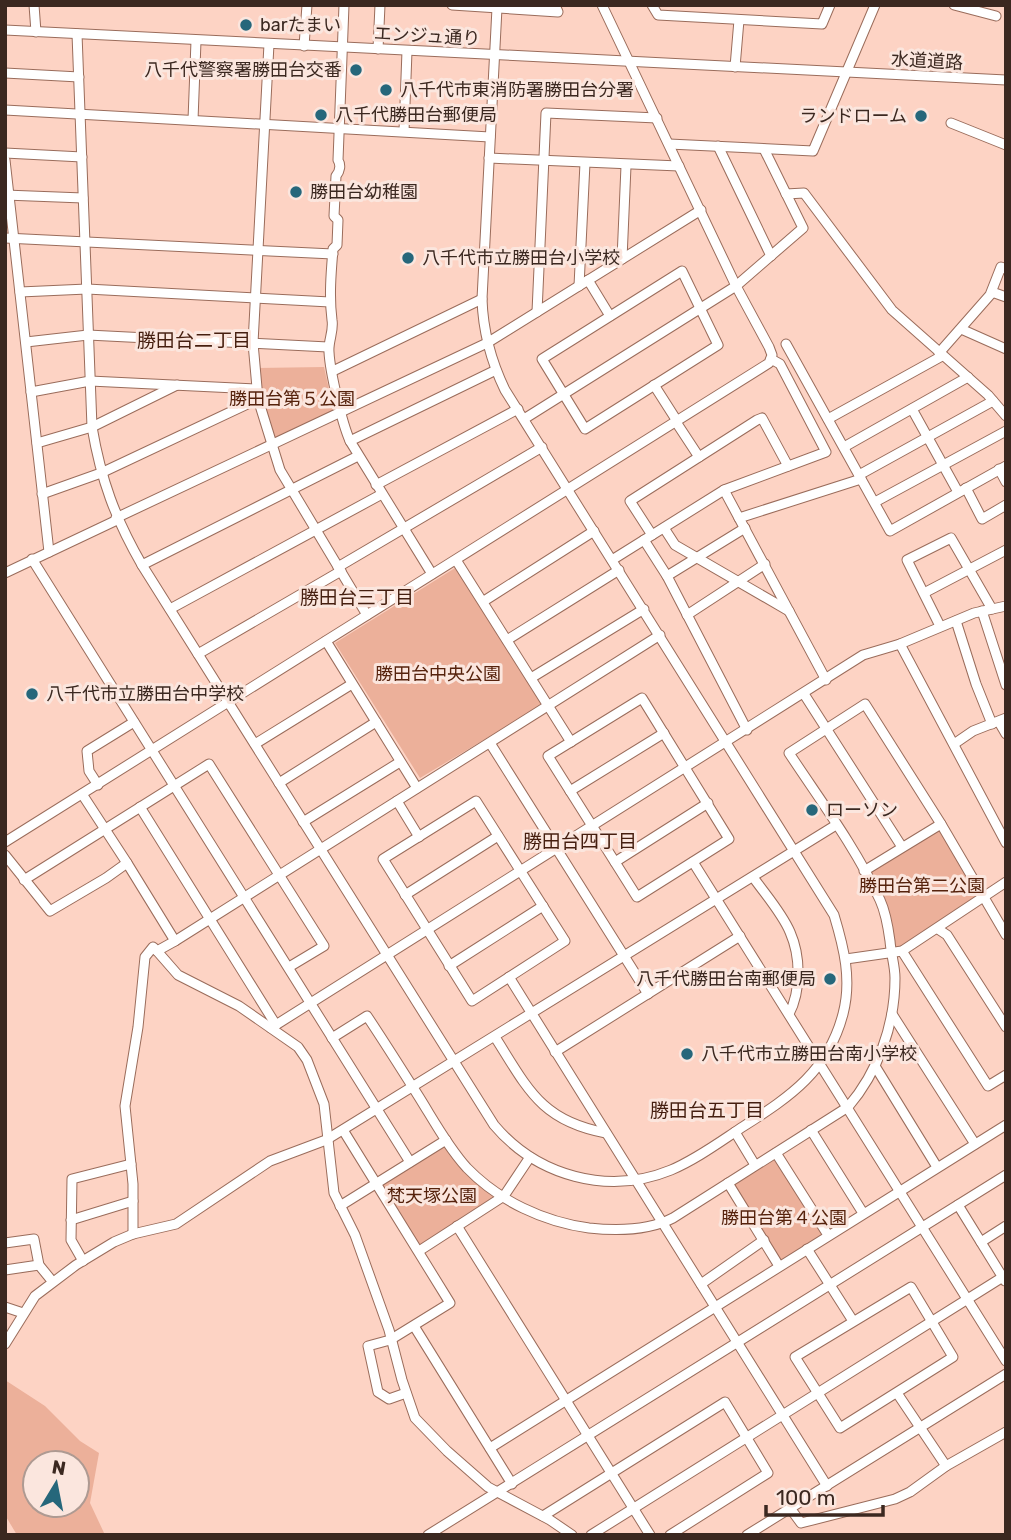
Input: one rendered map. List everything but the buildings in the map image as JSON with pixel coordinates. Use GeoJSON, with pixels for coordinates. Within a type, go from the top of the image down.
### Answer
{"type":"FeatureCollection","features":[{"type":"Feature","properties":{"kind":"street"},"geometry":{"type":"LineString","coordinates":[[34,5],[36,32]]}},
{"type":"Feature","properties":{"kind":"street"},"geometry":{"type":"LineString","coordinates":[[304,46],[306,5]]}},
{"type":"Feature","properties":{"kind":"street"},"geometry":{"type":"LineString","coordinates":[[344,5],[340,163],[336,176],[334,216],[338,220],[337,245],[333,254],[330,302],[332,320],[328,347],[330,365],[350,441],[432,574]]}},
{"type":"Feature","properties":{"kind":"street"},"geometry":{"type":"LineString","coordinates":[[378,49],[380,5]]}},
{"type":"Feature","properties":{"kind":"street"},"geometry":{"type":"LineString","coordinates":[[452,5],[558,12],[555,5]]}},
{"type":"Feature","properties":{"kind":"street"},"geometry":{"type":"LineString","coordinates":[[602,5],[736,286],[769,347],[768,363]]}},
{"type":"Feature","properties":{"kind":"street"},"geometry":{"type":"LineString","coordinates":[[652,5],[658,15],[822,24],[830,5]]}},
{"type":"Feature","properties":{"kind":"street"},"geometry":{"type":"LineString","coordinates":[[669,144],[813,151],[875,5]]}},
{"type":"Feature","properties":{"kind":"street"},"geometry":{"type":"LineString","coordinates":[[954,5],[996,16]]}},
{"type":"Feature","properties":{"kind":"street"},"geometry":{"type":"LineString","coordinates":[[77,34],[92,427],[102,473],[117,519],[142,565],[494,1125],[530,1157],[559,1172],[580,1178],[615,1182],[635,1180],[680,1166],[784,1101],[803,1084],[820,1064],[843,1014],[847,985],[846,959],[834,915],[505,390],[496,370],[487,343],[482,299],[496,8]]}},
{"type":"Feature","properties":{"kind":"street"},"geometry":{"type":"LineString","coordinates":[[735,67],[738,20]]}},
{"type":"Feature","properties":{"kind":"street","name":"エンジュ通り"},"geometry":{"type":"LineString","coordinates":[[5,30],[847,73]]}},
{"type":"Feature","properties":{"kind":"street"},"geometry":{"type":"LineString","coordinates":[[193,120],[196,41]]}},
{"type":"Feature","properties":{"kind":"street"},"geometry":{"type":"LineString","coordinates":[[269,44],[253,343],[257,394],[271,445],[291,492],[367,615]]}},
{"type":"Feature","properties":{"kind":"street"},"geometry":{"type":"LineString","coordinates":[[404,131],[407,51]]}},
{"type":"Feature","properties":{"kind":"street"},"geometry":{"type":"LineString","coordinates":[[5,73],[79,76]]}},
{"type":"Feature","properties":{"kind":"street","name":"水道道路"},"geometry":{"type":"LineString","coordinates":[[847,73],[1006,80]]}},
{"type":"Feature","properties":{"kind":"street"},"geometry":{"type":"LineString","coordinates":[[5,110],[490,136]]}},
{"type":"Feature","properties":{"kind":"street"},"geometry":{"type":"LineString","coordinates":[[537,312],[546,113],[657,118]]}},
{"type":"Feature","properties":{"kind":"street"},"geometry":{"type":"LineString","coordinates":[[951,123],[1006,145]]}},
{"type":"Feature","properties":{"kind":"street"},"geometry":{"type":"LineString","coordinates":[[718,146],[771,256]]}},
{"type":"Feature","properties":{"kind":"street"},"geometry":{"type":"LineString","coordinates":[[524,419],[736,286],[803,228],[764,149]]}},
{"type":"Feature","properties":{"kind":"street"},"geometry":{"type":"LineString","coordinates":[[5,153],[82,157]]}},
{"type":"Feature","properties":{"kind":"street"},"geometry":{"type":"LineString","coordinates":[[489,158],[626,166],[679,166]]}},
{"type":"Feature","properties":{"kind":"street"},"geometry":{"type":"LineString","coordinates":[[5,160],[10,238],[20,292],[49,552]]}},
{"type":"Feature","properties":{"kind":"street"},"geometry":{"type":"LineString","coordinates":[[585,163],[583,283],[610,316]]}},
{"type":"Feature","properties":{"kind":"street"},"geometry":{"type":"LineString","coordinates":[[622,259],[626,166]]}},
{"type":"Feature","properties":{"kind":"street"},"geometry":{"type":"LineString","coordinates":[[786,194],[804,193],[892,310],[968,377],[1006,416]]}},
{"type":"Feature","properties":{"kind":"street"},"geometry":{"type":"LineString","coordinates":[[7,195],[83,198]]}},
{"type":"Feature","properties":{"kind":"street"},"geometry":{"type":"LineString","coordinates":[[5,573],[487,343],[701,210]]}},
{"type":"Feature","properties":{"kind":"street"},"geometry":{"type":"LineString","coordinates":[[10,238],[333,254]]}},
{"type":"Feature","properties":{"kind":"street"},"geometry":{"type":"LineString","coordinates":[[828,419],[941,355],[992,292],[1001,267],[1006,269]]}},
{"type":"Feature","properties":{"kind":"street"},"geometry":{"type":"LineString","coordinates":[[682,271],[700,309],[718,345],[585,429],[542,359],[682,271]]}},
{"type":"Feature","properties":{"kind":"street"},"geometry":{"type":"LineString","coordinates":[[20,292],[87,289],[330,302]]}},
{"type":"Feature","properties":{"kind":"street"},"geometry":{"type":"LineString","coordinates":[[992,292],[1006,298]]}},
{"type":"Feature","properties":{"kind":"street"},"geometry":{"type":"LineString","coordinates":[[333,371],[482,299]]}},
{"type":"Feature","properties":{"kind":"street"},"geometry":{"type":"LineString","coordinates":[[961,329],[1006,349]]}},
{"type":"Feature","properties":{"kind":"street"},"geometry":{"type":"LineString","coordinates":[[26,342],[88,335],[328,347]]}},
{"type":"Feature","properties":{"kind":"street"},"geometry":{"type":"LineString","coordinates":[[786,344],[890,531],[1002,468],[1006,482]]}},
{"type":"Feature","properties":{"kind":"street"},"geometry":{"type":"LineString","coordinates":[[5,842],[768,363],[780,365],[825,452],[724,490],[612,560]]}},
{"type":"Feature","properties":{"kind":"street"},"geometry":{"type":"LineString","coordinates":[[350,441],[496,370]]}},
{"type":"Feature","properties":{"kind":"street"},"geometry":{"type":"LineString","coordinates":[[844,447],[968,377]]}},
{"type":"Feature","properties":{"kind":"street"},"geometry":{"type":"LineString","coordinates":[[31,392],[90,381],[179,384],[257,394]]}},
{"type":"Feature","properties":{"kind":"street"},"geometry":{"type":"LineString","coordinates":[[37,443],[92,427],[179,384]]}},
{"type":"Feature","properties":{"kind":"street"},"geometry":{"type":"LineString","coordinates":[[654,385],[699,457]]}},
{"type":"Feature","properties":{"kind":"street"},"geometry":{"type":"LineString","coordinates":[[42,494],[102,473],[257,394]]}},
{"type":"Feature","properties":{"kind":"street"},"geometry":{"type":"LineString","coordinates":[[739,519],[860,477],[993,401]]}},
{"type":"Feature","properties":{"kind":"street"},"geometry":{"type":"LineString","coordinates":[[376,485],[518,409]]}},
{"type":"Feature","properties":{"kind":"street"},"geometry":{"type":"LineString","coordinates":[[912,409],[943,465],[982,519],[1006,505]]}},
{"type":"Feature","properties":{"kind":"street"},"geometry":{"type":"LineString","coordinates":[[747,730],[630,500],[762,418],[788,466]]}},
{"type":"Feature","properties":{"kind":"street"},"geometry":{"type":"LineString","coordinates":[[875,502],[1006,431]]}},
{"type":"Feature","properties":{"kind":"street"},"geometry":{"type":"LineString","coordinates":[[198,654],[403,528],[542,447]]}},
{"type":"Feature","properties":{"kind":"street"},"geometry":{"type":"LineString","coordinates":[[142,565],[358,456]]}},
{"type":"Feature","properties":{"kind":"street"},"geometry":{"type":"LineString","coordinates":[[724,490],[826,680]]}},
{"type":"Feature","properties":{"kind":"street"},"geometry":{"type":"LineString","coordinates":[[170,609],[382,494]]}},
{"type":"Feature","properties":{"kind":"street"},"geometry":{"type":"LineString","coordinates":[[664,528],[675,545],[789,611]]}},
{"type":"Feature","properties":{"kind":"street"},"geometry":{"type":"LineString","coordinates":[[667,576],[745,528]]}},
{"type":"Feature","properties":{"kind":"street"},"geometry":{"type":"LineString","coordinates":[[484,601],[594,531]]}},
{"type":"Feature","properties":{"kind":"street"},"geometry":{"type":"LineString","coordinates":[[940,626],[907,560],[951,538],[970,569],[987,610],[1006,685]]}},
{"type":"Feature","properties":{"kind":"street"},"geometry":{"type":"LineString","coordinates":[[924,593],[1006,550]]}},
{"type":"Feature","properties":{"kind":"street"},"geometry":{"type":"LineString","coordinates":[[32,559],[410,1163]]}},
{"type":"Feature","properties":{"kind":"street"},"geometry":{"type":"LineString","coordinates":[[456,560],[570,742]]}},
{"type":"Feature","properties":{"kind":"street"},"geometry":{"type":"LineString","coordinates":[[687,615],[765,564]]}},
{"type":"Feature","properties":{"kind":"street"},"geometry":{"type":"LineString","coordinates":[[507,640],[619,570]]}},
{"type":"Feature","properties":{"kind":"street"},"geometry":{"type":"LineString","coordinates":[[274,1027],[863,655],[900,644],[940,626],[1006,606]]}},
{"type":"Feature","properties":{"kind":"street"},"geometry":{"type":"LineString","coordinates":[[531,678],[643,609]]}},
{"type":"Feature","properties":{"kind":"street"},"geometry":{"type":"LineString","coordinates":[[956,621],[976,684],[1006,734]]}},
{"type":"Feature","properties":{"kind":"street"},"geometry":{"type":"LineString","coordinates":[[157,951],[660,635]]}},
{"type":"Feature","properties":{"kind":"street"},"geometry":{"type":"LineString","coordinates":[[326,641],[418,788]]}},
{"type":"Feature","properties":{"kind":"street"},"geometry":{"type":"LineString","coordinates":[[900,644],[1006,843]]}},
{"type":"Feature","properties":{"kind":"street"},"geometry":{"type":"LineString","coordinates":[[255,744],[352,684]]}},
{"type":"Feature","properties":{"kind":"street"},"geometry":{"type":"LineString","coordinates":[[804,694],[902,847]]}},
{"type":"Feature","properties":{"kind":"street"},"geometry":{"type":"LineString","coordinates":[[642,698],[664,733],[729,839],[637,897],[548,756],[642,698]]}},
{"type":"Feature","properties":{"kind":"street"},"geometry":{"type":"LineString","coordinates":[[1006,935],[865,704],[789,753],[864,871],[884,911],[897,952],[988,1086],[1006,1075]]}},
{"type":"Feature","properties":{"kind":"street"},"geometry":{"type":"LineString","coordinates":[[954,744],[999,721]]}},
{"type":"Feature","properties":{"kind":"street"},"geometry":{"type":"LineString","coordinates":[[98,785],[89,771],[87,751],[135,722]]}},
{"type":"Feature","properties":{"kind":"street"},"geometry":{"type":"LineString","coordinates":[[279,783],[376,722]]}},
{"type":"Feature","properties":{"kind":"street"},"geometry":{"type":"LineString","coordinates":[[570,792],[664,733]]}},
{"type":"Feature","properties":{"kind":"street"},"geometry":{"type":"LineString","coordinates":[[490,743],[648,994]]}},
{"type":"Feature","properties":{"kind":"street"},"geometry":{"type":"LineString","coordinates":[[303,822],[400,762]]}},
{"type":"Feature","properties":{"kind":"street"},"geometry":{"type":"LineString","coordinates":[[24,880],[209,764],[324,946],[289,968]]}},
{"type":"Feature","properties":{"kind":"street"},"geometry":{"type":"LineString","coordinates":[[82,794],[175,941]]}},
{"type":"Feature","properties":{"kind":"street"},"geometry":{"type":"LineString","coordinates":[[397,801],[419,837]]}},
{"type":"Feature","properties":{"kind":"street"},"geometry":{"type":"LineString","coordinates":[[476,801],[565,942],[471,1001],[383,859],[419,837],[476,801]]}},
{"type":"Feature","properties":{"kind":"street"},"geometry":{"type":"LineString","coordinates":[[615,862],[708,803]]}},
{"type":"Feature","properties":{"kind":"street"},"geometry":{"type":"LineString","coordinates":[[140,807],[274,1027]]}},
{"type":"Feature","properties":{"kind":"street"},"geometry":{"type":"LineString","coordinates":[[864,871],[940,824]]}},
{"type":"Feature","properties":{"kind":"street"},"geometry":{"type":"LineString","coordinates":[[5,1344],[35,1296],[52,1281],[83,1261],[133,1234],[176,1224],[270,1161],[326,1140],[836,825]]}},
{"type":"Feature","properties":{"kind":"street"},"geometry":{"type":"LineString","coordinates":[[405,895],[498,836]]}},
{"type":"Feature","properties":{"kind":"street"},"geometry":{"type":"LineString","coordinates":[[5,855],[50,911],[127,863]]}},
{"type":"Feature","properties":{"kind":"street"},"geometry":{"type":"LineString","coordinates":[[693,862],[1006,1361]]}},
{"type":"Feature","properties":{"kind":"street"},"geometry":{"type":"LineString","coordinates":[[753,877],[791,933],[798,981],[795,1002],[789,1014]]}},
{"type":"Feature","properties":{"kind":"street"},"geometry":{"type":"LineString","coordinates":[[846,959],[897,952],[938,929],[943,923],[1006,883]]}},
{"type":"Feature","properties":{"kind":"street"},"geometry":{"type":"LineString","coordinates":[[449,966],[543,906]]}},
{"type":"Feature","properties":{"kind":"street"},"geometry":{"type":"LineString","coordinates":[[938,929],[947,935],[1006,1027]]}},
{"type":"Feature","properties":{"kind":"street"},"geometry":{"type":"LineString","coordinates":[[555,1052],[740,936]]}},
{"type":"Feature","properties":{"kind":"street"},"geometry":{"type":"LineString","coordinates":[[133,1234],[131,1164],[125,1106],[138,1027],[145,957],[153,947],[161,958],[186,980],[239,1006],[274,1027],[298,1047],[307,1060],[324,1104],[334,1193],[355,1235],[415,1418],[466,1469],[498,1493],[543,1516],[572,1535]]}},
{"type":"Feature","properties":{"kind":"street"},"geometry":{"type":"LineString","coordinates":[[332,1038],[367,1016],[446,1140],[478,1178],[504,1196],[541,1216],[571,1226],[614,1230],[662,1223],[848,1107],[862,1089],[885,1042],[892,1014],[897,952]]}},
{"type":"Feature","properties":{"kind":"street"},"geometry":{"type":"LineString","coordinates":[[509,977],[827,1486]]}},
{"type":"Feature","properties":{"kind":"street"},"geometry":{"type":"LineString","coordinates":[[892,1014],[975,1144]]}},
{"type":"Feature","properties":{"kind":"street"},"geometry":{"type":"LineString","coordinates":[[495,1037],[541,1105],[573,1125],[606,1133]]}},
{"type":"Feature","properties":{"kind":"street"},"geometry":{"type":"LineString","coordinates":[[875,1066],[937,1167]]}},
{"type":"Feature","properties":{"kind":"street"},"geometry":{"type":"LineString","coordinates":[[490,1448],[1006,1125]]}},
{"type":"Feature","properties":{"kind":"street"},"geometry":{"type":"LineString","coordinates":[[343,1130],[450,1303],[390,1340],[368,1346],[378,1392],[389,1399],[406,1393]]}},
{"type":"Feature","properties":{"kind":"street"},"geometry":{"type":"LineString","coordinates":[[811,1130],[863,1213]]}},
{"type":"Feature","properties":{"kind":"street"},"geometry":{"type":"LineString","coordinates":[[735,1132],[755,1165]]}},
{"type":"Feature","properties":{"kind":"street"},"geometry":{"type":"LineString","coordinates":[[340,1206],[446,1140]]}},
{"type":"Feature","properties":{"kind":"street"},"geometry":{"type":"LineString","coordinates":[[776,1153],[828,1235]]}},
{"type":"Feature","properties":{"kind":"street"},"geometry":{"type":"LineString","coordinates":[[419,1251],[504,1196],[530,1157]]}},
{"type":"Feature","properties":{"kind":"street"},"geometry":{"type":"LineString","coordinates":[[83,1261],[71,1240],[72,1179],[131,1164]]}},
{"type":"Feature","properties":{"kind":"street"},"geometry":{"type":"LineString","coordinates":[[428,1535],[1006,1175]]}},
{"type":"Feature","properties":{"kind":"street"},"geometry":{"type":"LineString","coordinates":[[729,1183],[779,1266]]}},
{"type":"Feature","properties":{"kind":"street"},"geometry":{"type":"LineString","coordinates":[[71,1220],[133,1201]]}},
{"type":"Feature","properties":{"kind":"street"},"geometry":{"type":"LineString","coordinates":[[591,1535],[1005,1278],[958,1205]]}},
{"type":"Feature","properties":{"kind":"street"},"geometry":{"type":"LineString","coordinates":[[457,1226],[650,1535]]}},
{"type":"Feature","properties":{"kind":"street"},"geometry":{"type":"LineString","coordinates":[[981,1242],[1006,1226]]}},
{"type":"Feature","properties":{"kind":"street"},"geometry":{"type":"LineString","coordinates":[[5,1243],[34,1239],[39,1265],[52,1281]]}},
{"type":"Feature","properties":{"kind":"street"},"geometry":{"type":"LineString","coordinates":[[701,1284],[764,1240]]}},
{"type":"Feature","properties":{"kind":"street"},"geometry":{"type":"LineString","coordinates":[[807,1249],[853,1321]]}},
{"type":"Feature","properties":{"kind":"street"},"geometry":{"type":"LineString","coordinates":[[5,1270],[39,1265]]}},
{"type":"Feature","properties":{"kind":"street"},"geometry":{"type":"LineString","coordinates":[[911,1287],[933,1322],[953,1357],[840,1428],[795,1357],[911,1287]]}},
{"type":"Feature","properties":{"kind":"street"},"geometry":{"type":"LineString","coordinates":[[5,1307],[23,1313]]}},
{"type":"Feature","properties":{"kind":"street"},"geometry":{"type":"LineString","coordinates":[[414,1326],[512,1484]]}},
{"type":"Feature","properties":{"kind":"street"},"geometry":{"type":"LineString","coordinates":[[747,1535],[1006,1374]]}},
{"type":"Feature","properties":{"kind":"street"},"geometry":{"type":"LineString","coordinates":[[897,1393],[946,1466]]}},
{"type":"Feature","properties":{"kind":"street"},"geometry":{"type":"LineString","coordinates":[[543,1516],[725,1402],[768,1473],[670,1535]]}},
{"type":"Feature","properties":{"kind":"street"},"geometry":{"type":"LineString","coordinates":[[790,1508],[801,1523],[847,1513],[910,1492],[946,1466],[1006,1432]]}},
{"type":"Feature","properties":{"kind":"green space","name":"勝田台第５公園"},"geometry":{"type":"Polygon","coordinates":[[[324,367],[334,412],[272,443],[259,399],[257,368],[324,367]]]}},
{"type":"Feature","properties":{"kind":"green space","name":"勝田台中央公園"},"geometry":{"type":"Polygon","coordinates":[[[455,568],[542,705],[420,778],[335,643],[455,568]]]}},
{"type":"Feature","properties":{"kind":"green space","name":"勝田台第二公園"},"geometry":{"type":"Polygon","coordinates":[[[939,829],[980,895],[937,927],[932,926],[902,947],[894,948],[867,872],[939,829]]]}},
{"type":"Feature","properties":{"kind":"green space","name":"梵天塚公園"},"geometry":{"type":"Polygon","coordinates":[[[446,1143],[499,1197],[419,1247],[381,1184],[446,1143]]]}},
{"type":"Feature","properties":{"kind":"green space","name":"勝田台第４公園"},"geometry":{"type":"Polygon","coordinates":[[[776,1153],[828,1235],[779,1266],[728,1183],[776,1153]]]}},
{"type":"Feature","properties":{"kind":"green space"},"geometry":{"type":"Polygon","coordinates":[[[5,1380],[45,1406],[80,1441],[99,1453],[91,1497],[91,1449],[21,1449],[21,1519],[91,1519],[91,1505],[105,1535],[17,1535],[5,1515],[5,1380]]]}},
{"type":"Feature","properties":{"kind":"place","name":"barたまい"},"geometry":{"type":"Point","coordinates":[246,25]}},
{"type":"Feature","properties":{"kind":"place","name":"八千代警察署勝田台交番"},"geometry":{"type":"Point","coordinates":[356,70]}},
{"type":"Feature","properties":{"kind":"place","name":"八千代市東消防署勝田台分署"},"geometry":{"type":"Point","coordinates":[386,90]}},
{"type":"Feature","properties":{"kind":"place","name":"八千代勝田台郵便局"},"geometry":{"type":"Point","coordinates":[321,115]}},
{"type":"Feature","properties":{"kind":"place","name":"ランドローム"},"geometry":{"type":"Point","coordinates":[921,116]}},
{"type":"Feature","properties":{"kind":"place","name":"勝田台幼稚園"},"geometry":{"type":"Point","coordinates":[296,192]}},
{"type":"Feature","properties":{"kind":"place","name":"八千代市立勝田台小学校"},"geometry":{"type":"Point","coordinates":[408,258]}},
{"type":"Feature","properties":{"kind":"place","name":"八千代市立勝田台中学校"},"geometry":{"type":"Point","coordinates":[32,694]}},
{"type":"Feature","properties":{"kind":"place","name":"ローソン"},"geometry":{"type":"Point","coordinates":[812,810]}},
{"type":"Feature","properties":{"kind":"place","name":"八千代勝田台南郵便局"},"geometry":{"type":"Point","coordinates":[830,979]}},
{"type":"Feature","properties":{"kind":"place","name":"八千代市立勝田台南小学校"},"geometry":{"type":"Point","coordinates":[687,1054]}},
{"type":"Feature","properties":{"kind":"district","name":"勝田台二丁目"},"geometry":{"type":"Point","coordinates":[194,340]}},
{"type":"Feature","properties":{"kind":"district","name":"勝田台三丁目"},"geometry":{"type":"Point","coordinates":[357,597]}},
{"type":"Feature","properties":{"kind":"district","name":"勝田台四丁目"},"geometry":{"type":"Point","coordinates":[580,841]}},
{"type":"Feature","properties":{"kind":"district","name":"勝田台五丁目"},"geometry":{"type":"Point","coordinates":[707,1110]}}]}
